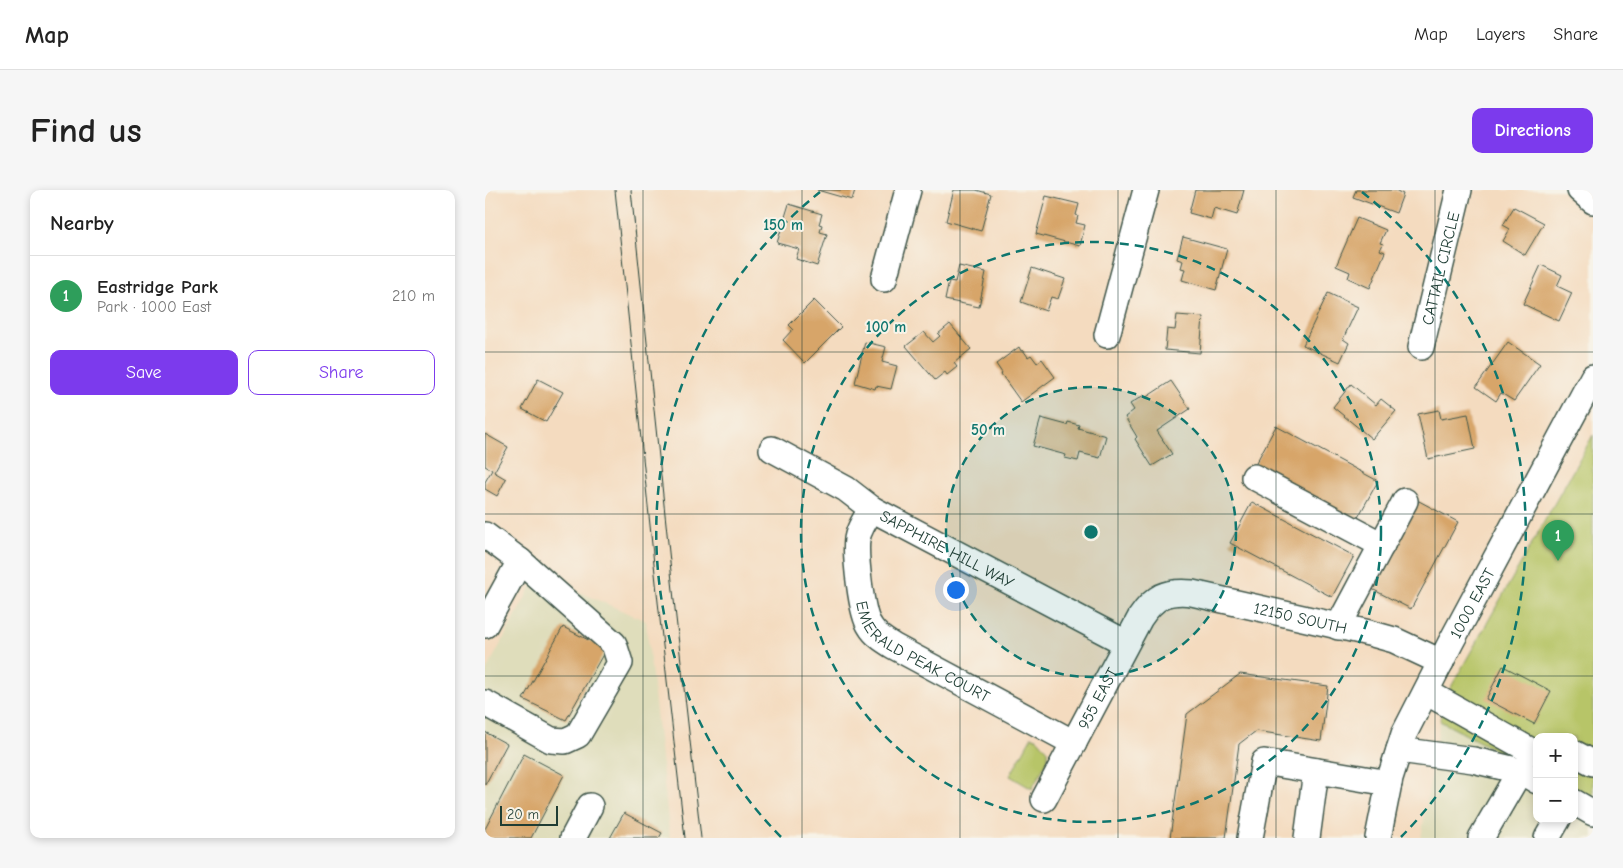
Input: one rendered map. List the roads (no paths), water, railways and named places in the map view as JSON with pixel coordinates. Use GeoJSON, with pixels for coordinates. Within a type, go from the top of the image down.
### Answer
{"type":"FeatureCollection","features":[{"type":"Feature","properties":{"kind":"street"},"geometry":{"type":"LineString","coordinates":[[884,279],[908,190]]}},
{"type":"Feature","properties":{"kind":"street"},"geometry":{"type":"LineString","coordinates":[[1107,335],[1147,190]]}},
{"type":"Feature","properties":{"kind":"street","name":"CATTAIL CIRCLE"},"geometry":{"type":"LineString","coordinates":[[1421,347],[1459,190]]}},
{"type":"Feature","properties":{"kind":"street"},"geometry":{"type":"LineString","coordinates":[[1580,190],[1593,201]]}},
{"type":"Feature","properties":{"kind":"street","name":"1000 EAST"},"geometry":{"type":"LineString","coordinates":[[1378,838],[1389,783],[1404,734],[1593,378]]}},
{"type":"Feature","properties":{"kind":"street","name":"SAPPHIRE HILL WAY"},"geometry":{"type":"LineString","coordinates":[[772,449],[846,489],[872,508],[1126,643]]}},
{"type":"Feature","properties":{"kind":"street"},"geometry":{"type":"LineString","coordinates":[[1254,477],[1382,545]]}},
{"type":"Feature","properties":{"kind":"street"},"geometry":{"type":"LineString","coordinates":[[1338,627],[1405,501]]}},
{"type":"Feature","properties":{"kind":"street","name":"EMERALD PEAK COURT"},"geometry":{"type":"LineString","coordinates":[[872,508],[860,529],[857,540],[864,610],[870,627],[893,646],[1074,743]]}},
{"type":"Feature","properties":{"kind":"street"},"geometry":{"type":"LineString","coordinates":[[485,536],[492,539],[520,561],[613,644],[619,662],[578,735],[565,741],[551,740],[485,703]]}},
{"type":"Feature","properties":{"kind":"street"},"geometry":{"type":"LineString","coordinates":[[485,625],[520,561]]}},
{"type":"Feature","properties":{"kind":"street","name":"12150 SOUTH"},"geometry":{"type":"LineString","coordinates":[[1155,600],[1169,594],[1183,592],[1394,640],[1441,662]]}},
{"type":"Feature","properties":{"kind":"street","name":"955 EAST"},"geometry":{"type":"LineString","coordinates":[[1044,799],[1126,643],[1140,618],[1155,600]]}},
{"type":"Feature","properties":{"kind":"street"},"geometry":{"type":"LineString","coordinates":[[1426,692],[1533,752]]}},
{"type":"Feature","properties":{"kind":"street"},"geometry":{"type":"LineString","coordinates":[[1399,750],[1473,760],[1528,776],[1481,838]]}},
{"type":"Feature","properties":{"kind":"street"},"geometry":{"type":"LineString","coordinates":[[1578,755],[1593,763]]}},
{"type":"Feature","properties":{"kind":"street"},"geometry":{"type":"LineString","coordinates":[[1250,838],[1264,762],[1389,783]]}},
{"type":"Feature","properties":{"kind":"street"},"geometry":{"type":"LineString","coordinates":[[1307,838],[1316,771]]}},
{"type":"Feature","properties":{"kind":"street"},"geometry":{"type":"LineString","coordinates":[[1578,804],[1593,813]]}},
{"type":"Feature","properties":{"kind":"street"},"geometry":{"type":"LineString","coordinates":[[573,838],[590,806]]}},
{"type":"Feature","properties":{"kind":"street"},"geometry":{"type":"LineString","coordinates":[[1547,838],[1556,823]]}},
{"type":"Feature","properties":{"kind":"tram line"},"geometry":{"type":"LineString","coordinates":[[615,190],[685,838]]}},
{"type":"Feature","properties":{"kind":"tram line"},"geometry":{"type":"LineString","coordinates":[[631,190],[701,838]]}},
{"type":"Feature","properties":{"kind":"place","name":"Eastridge Park"},"geometry":{"type":"Point","coordinates":[1558,561]}}]}
